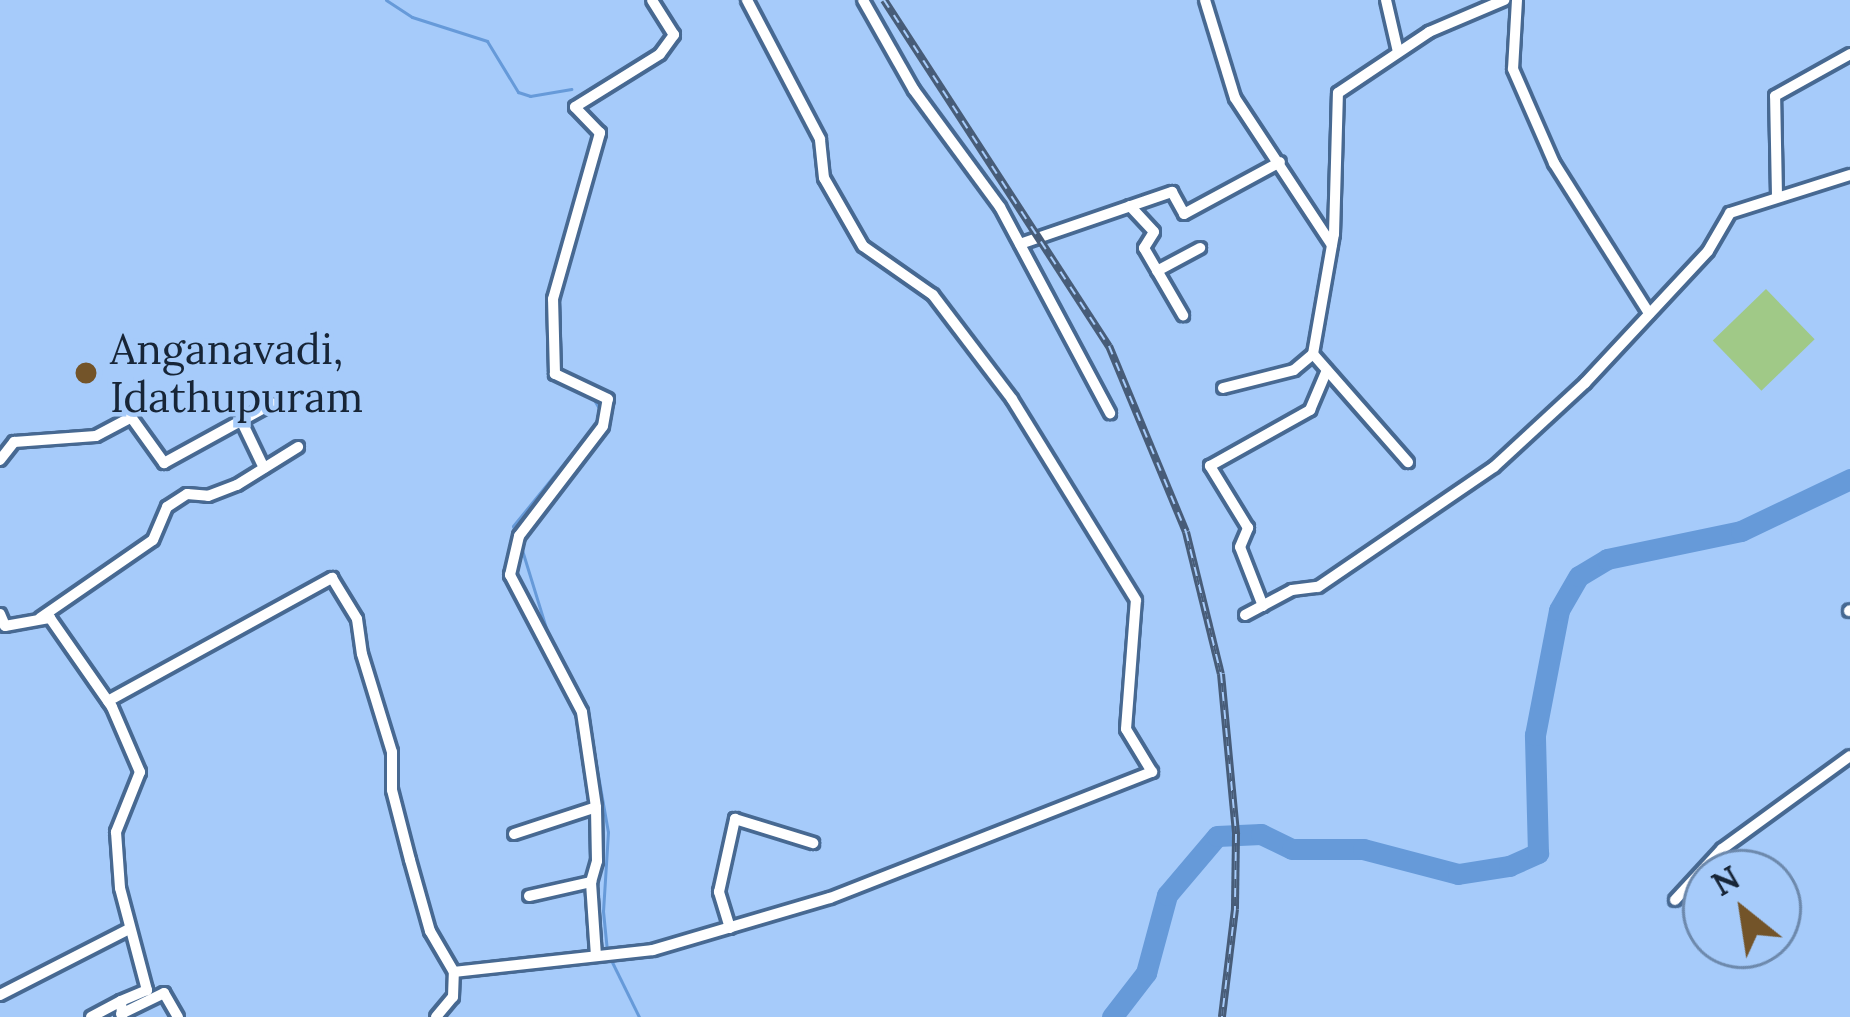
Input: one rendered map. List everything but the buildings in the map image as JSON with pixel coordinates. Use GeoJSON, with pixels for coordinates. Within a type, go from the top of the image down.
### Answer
{"type":"FeatureCollection","features":[{"type":"Feature","properties":{"kind":"street"},"geometry":{"type":"LineString","coordinates":[[454,972],[653,950],[730,928],[830,898],[1151,772],[1126,729],[1136,600],[1012,399],[933,295],[863,246],[824,178],[820,139],[747,0]]}},
{"type":"Feature","properties":{"kind":"street"},"geometry":{"type":"LineString","coordinates":[[863,0],[914,90],[965,154],[1020,244],[1110,413]]}},
{"type":"Feature","properties":{"kind":"street"},"geometry":{"type":"LineString","coordinates":[[1205,0],[1235,98],[1332,246]]}},
{"type":"Feature","properties":{"kind":"street"},"geometry":{"type":"LineString","coordinates":[[1386,0],[1398,52]]}},
{"type":"Feature","properties":{"kind":"street"},"geometry":{"type":"LineString","coordinates":[[1223,388],[1294,370],[1313,354],[1332,246],[1337,93],[1429,32],[1504,0]]}},
{"type":"Feature","properties":{"kind":"street"},"geometry":{"type":"LineString","coordinates":[[1517,0],[1513,69],[1554,163],[1648,313]]}},
{"type":"Feature","properties":{"kind":"street"},"geometry":{"type":"LineString","coordinates":[[596,956],[591,882],[597,861],[596,807],[582,712],[510,575],[519,536],[603,426],[608,399],[555,374],[554,299],[600,133],[575,107],[660,54],[674,35],[655,1]]}},
{"type":"Feature","properties":{"kind":"street"},"geometry":{"type":"LineString","coordinates":[[1777,196],[1775,96],[1850,54]]}},
{"type":"Feature","properties":{"kind":"street"},"geometry":{"type":"LineString","coordinates":[[1020,244],[1172,192],[1184,214],[1280,162]]}},
{"type":"Feature","properties":{"kind":"street"},"geometry":{"type":"LineString","coordinates":[[1245,615],[1292,590],[1318,587],[1494,467],[1585,383],[1708,251],[1730,213],[1850,175]]}},
{"type":"Feature","properties":{"kind":"street"},"geometry":{"type":"LineString","coordinates":[[1130,206],[1154,232],[1144,248],[1183,315]]}},
{"type":"Feature","properties":{"kind":"street"},"geometry":{"type":"LineString","coordinates":[[1157,271],[1199,248]]}},
{"type":"Feature","properties":{"kind":"street"},"geometry":{"type":"LineString","coordinates":[[1313,354],[1408,462]]}},
{"type":"Feature","properties":{"kind":"street"},"geometry":{"type":"LineString","coordinates":[[1263,606],[1240,548],[1248,528],[1210,466],[1310,410],[1327,370]]}},
{"type":"Feature","properties":{"kind":"street"},"geometry":{"type":"LineString","coordinates":[[0,460],[14,442],[96,436],[131,417],[164,463],[273,403]]}},
{"type":"Feature","properties":{"kind":"street"},"geometry":{"type":"LineString","coordinates":[[241,420],[264,468]]}},
{"type":"Feature","properties":{"kind":"street"},"geometry":{"type":"LineString","coordinates":[[37,620],[153,540],[167,507],[177,500],[188,494],[208,496],[298,447]]}},
{"type":"Feature","properties":{"kind":"street"},"geometry":{"type":"LineString","coordinates":[[108,701],[332,578],[358,619],[362,654],[392,752],[392,790],[410,860],[430,931],[454,972],[453,998],[436,1017]]}},
{"type":"Feature","properties":{"kind":"street"},"geometry":{"type":"LineString","coordinates":[[0,614],[5,626],[50,618],[108,701],[140,772],[116,832],[130,929],[147,990],[121,1011]]}},
{"type":"Feature","properties":{"kind":"street"},"geometry":{"type":"LineString","coordinates":[[1675,900],[1722,849],[1850,755]]}},
{"type":"Feature","properties":{"kind":"street"},"geometry":{"type":"LineString","coordinates":[[514,834],[596,807]]}},
{"type":"Feature","properties":{"kind":"street"},"geometry":{"type":"LineString","coordinates":[[730,928],[719,892],[735,819],[813,842]]}},
{"type":"Feature","properties":{"kind":"street"},"geometry":{"type":"LineString","coordinates":[[530,896],[591,882]]}},
{"type":"Feature","properties":{"kind":"street"},"geometry":{"type":"LineString","coordinates":[[0,995],[130,929]]}},
{"type":"Feature","properties":{"kind":"street"},"geometry":{"type":"LineString","coordinates":[[91,1017],[121,1011],[164,993],[178,1017]]}},
{"type":"Feature","properties":{"kind":"green space"},"geometry":{"type":"Polygon","coordinates":[[[1766,289],[1815,339],[1761,391],[1713,340],[1766,289]]]}},
{"type":"Feature","properties":{"kind":"waterway"},"geometry":{"type":"LineString","coordinates":[[386,0],[412,17],[487,41],[518,92],[530,96],[571,89]]}},
{"type":"Feature","properties":{"kind":"waterway"},"geometry":{"type":"LineString","coordinates":[[549,347],[550,373]]}},
{"type":"Feature","properties":{"kind":"waterway"},"geometry":{"type":"LineString","coordinates":[[555,380],[579,391]]}},
{"type":"Feature","properties":{"kind":"waterway"},"geometry":{"type":"LineString","coordinates":[[516,535],[513,526],[596,424],[600,410],[593,398]]}},
{"type":"Feature","properties":{"kind":"waterway"},"geometry":{"type":"LineString","coordinates":[[1112,1017],[1146,973],[1167,895],[1217,836],[1261,834],[1292,849],[1363,849],[1458,874],[1509,866],[1538,853],[1535,735],[1559,610],[1579,576],[1607,559],[1741,531],[1850,479]]}},
{"type":"Feature","properties":{"kind":"waterway"},"geometry":{"type":"LineString","coordinates":[[522,550],[549,638]]}},
{"type":"Feature","properties":{"kind":"waterway"},"geometry":{"type":"LineString","coordinates":[[569,698],[578,716]]}},
{"type":"Feature","properties":{"kind":"waterway"},"geometry":{"type":"LineString","coordinates":[[593,747],[608,832],[603,911],[607,951]]}},
{"type":"Feature","properties":{"kind":"waterway"},"geometry":{"type":"LineString","coordinates":[[611,960],[639,1017]]}},
{"type":"Feature","properties":{"kind":"railway"},"geometry":{"type":"LineString","coordinates":[[884,0],[1109,346],[1186,532],[1221,674],[1236,834],[1235,909],[1222,1017]]}},
{"type":"Feature","properties":{"kind":"place","name":"Anganavadi, Idathupuram"},"geometry":{"type":"Point","coordinates":[86,373]}}]}
